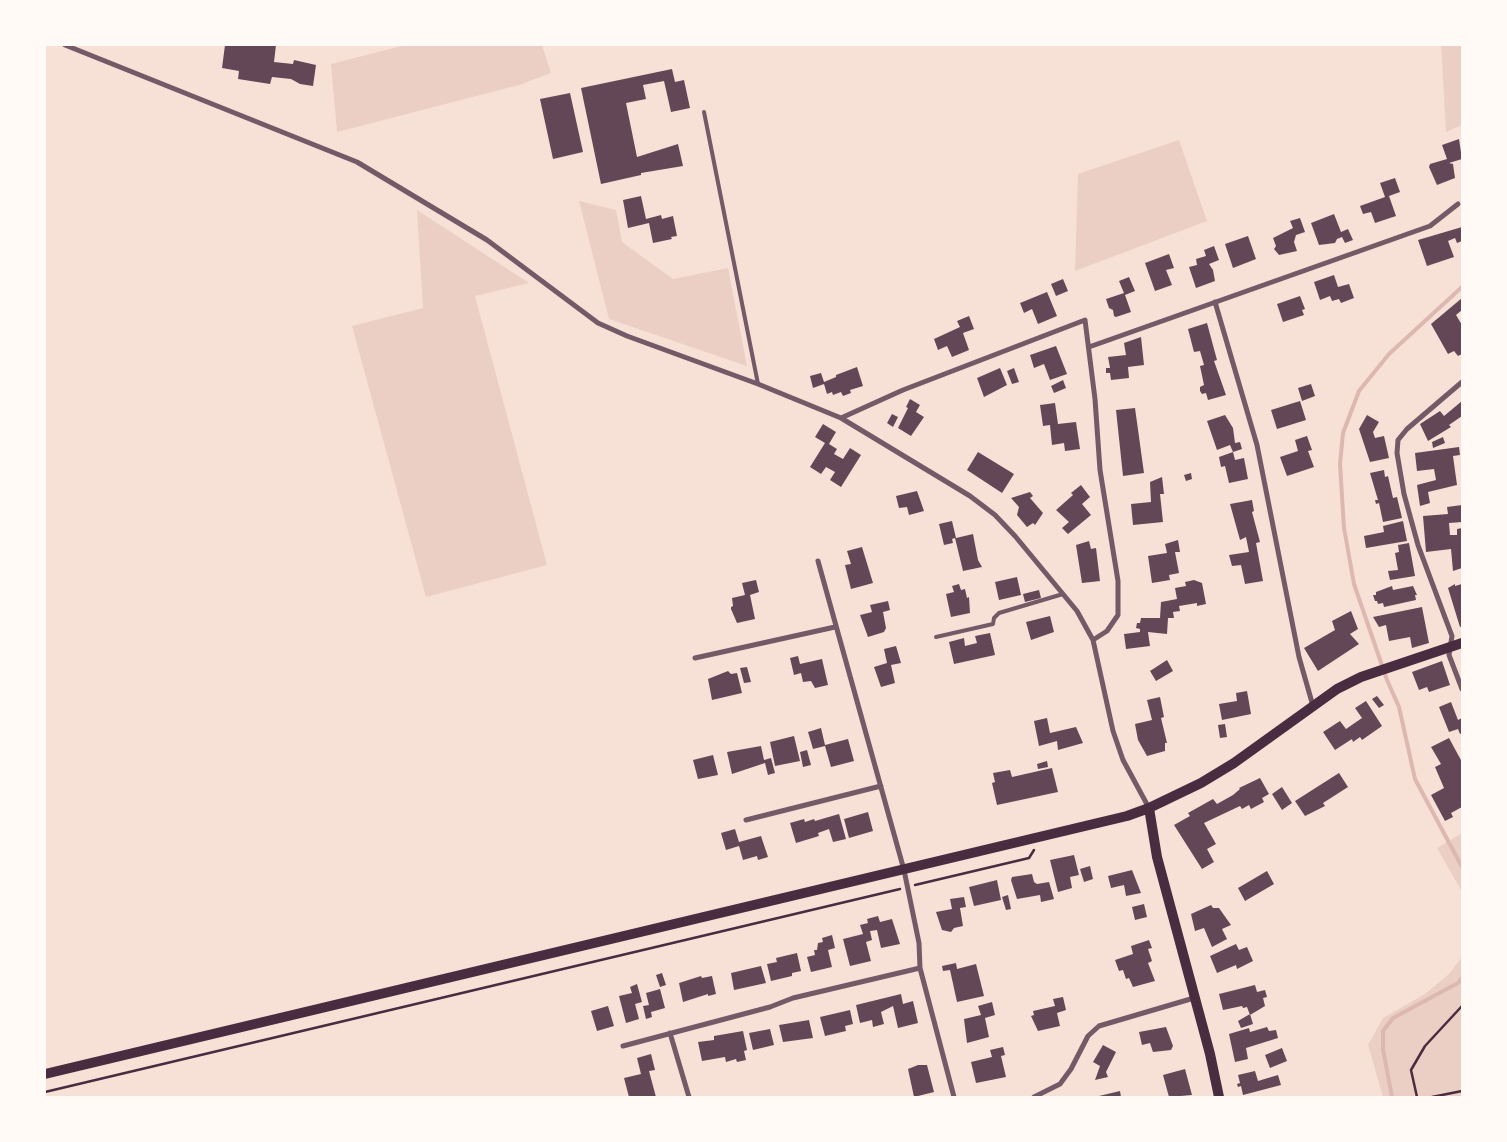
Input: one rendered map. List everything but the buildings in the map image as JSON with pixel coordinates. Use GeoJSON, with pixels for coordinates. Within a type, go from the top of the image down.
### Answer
{"type":"FeatureCollection","features":[{"type":"Feature","properties":{"kind":"main road"},"geometry":{"type":"LineString","coordinates":[[45,1074],[1118,818],[1149,808],[1201,783],[1234,763],[1313,706],[1361,677],[1399,662],[1462,643]]}},
{"type":"Feature","properties":{"kind":"main road"},"geometry":{"type":"LineString","coordinates":[[1149,808],[1157,856],[1210,1054],[1219,1097]]}},
{"type":"Feature","properties":{"kind":"street"},"geometry":{"type":"LineString","coordinates":[[65,45],[357,162],[487,240],[598,323],[627,336],[758,384],[841,418],[935,473],[995,515],[1063,594],[1076,611],[1093,640],[1113,731],[1123,760],[1149,808]]}},
{"type":"Feature","properties":{"kind":"street"},"geometry":{"type":"LineString","coordinates":[[1089,346],[1430,226],[1458,204]]}},
{"type":"Feature","properties":{"kind":"street"},"geometry":{"type":"LineString","coordinates":[[1215,302],[1258,445],[1298,657],[1313,706]]}},
{"type":"Feature","properties":{"kind":"street"},"geometry":{"type":"LineString","coordinates":[[841,418],[903,390],[1085,320],[1100,470],[1118,581],[1118,615],[1107,631],[1093,640]]}},
{"type":"Feature","properties":{"kind":"street"},"geometry":{"type":"LineString","coordinates":[[1462,382],[1407,429],[1398,440],[1397,453],[1416,537],[1452,636],[1449,655],[1462,689]]}},
{"type":"Feature","properties":{"kind":"street"},"geometry":{"type":"LineString","coordinates":[[818,561],[904,870],[919,943],[920,968],[954,1097]]}},
{"type":"Feature","properties":{"kind":"street"},"geometry":{"type":"LineString","coordinates":[[695,658],[835,627]]}},
{"type":"Feature","properties":{"kind":"street"},"geometry":{"type":"LineString","coordinates":[[746,820],[880,786]]}},
{"type":"Feature","properties":{"kind":"street"},"geometry":{"type":"LineString","coordinates":[[623,1046],[770,1008],[793,998],[920,968]]}},
{"type":"Feature","properties":{"kind":"street"},"geometry":{"type":"LineString","coordinates":[[1034,1097],[1060,1084],[1071,1069],[1088,1036],[1099,1026],[1195,998]]}},
{"type":"Feature","properties":{"kind":"street"},"geometry":{"type":"LineString","coordinates":[[670,1033],[689,1097]]}},
{"type":"Feature","properties":{"kind":"lane"},"geometry":{"type":"LineString","coordinates":[[704,112],[758,384]]}},
{"type":"Feature","properties":{"kind":"lane"},"geometry":{"type":"LineString","coordinates":[[936,637],[993,624],[994,618],[999,613],[1063,594]]}},
{"type":"Feature","properties":{"kind":"path"},"geometry":{"type":"LineString","coordinates":[[45,1092],[1029,858],[1042,836]]}},
{"type":"Feature","properties":{"kind":"path"},"geometry":{"type":"LineString","coordinates":[[1417,1097],[1411,1070],[1425,1046],[1462,1006]]}},
{"type":"Feature","properties":{"kind":"path"},"geometry":{"type":"LineString","coordinates":[[1432,1097],[1462,1091]]}},
{"type":"Feature","properties":{"kind":"shaded area"},"geometry":{"type":"Polygon","coordinates":[[[406,45],[542,45],[551,73],[519,85],[337,132],[331,64],[406,45]]]}},
{"type":"Feature","properties":{"kind":"shaded area"},"geometry":{"type":"Polygon","coordinates":[[[1441,45],[1462,45],[1462,125],[1446,132],[1441,45]]]}},
{"type":"Feature","properties":{"kind":"shaded area"},"geometry":{"type":"Polygon","coordinates":[[[1179,140],[1207,221],[1075,271],[1078,174],[1179,140]]]}},
{"type":"Feature","properties":{"kind":"shaded area"},"geometry":{"type":"Polygon","coordinates":[[[579,201],[616,210],[622,242],[673,279],[728,268],[747,366],[609,319],[579,201]]]}},
{"type":"Feature","properties":{"kind":"shaded area"},"geometry":{"type":"Polygon","coordinates":[[[417,210],[529,283],[475,296],[547,565],[426,597],[352,326],[423,308],[417,210]]]}},
{"type":"Feature","properties":{"kind":"shaded area"},"geometry":{"type":"Polygon","coordinates":[[[1462,833],[1462,892],[1437,848],[1462,833]]]}},
{"type":"Feature","properties":{"kind":"shaded area"},"geometry":{"type":"Polygon","coordinates":[[[1462,957],[1462,1097],[1383,1097],[1368,1045],[1383,1018],[1425,994],[1449,974],[1462,957]]]}},
{"type":"Feature","properties":{"kind":"waterway"},"geometry":{"type":"LineString","coordinates":[[1462,287],[1389,354],[1359,391],[1343,433],[1340,464],[1344,528],[1354,584],[1387,680],[1399,707],[1415,779],[1462,867]]}},
{"type":"Feature","properties":{"kind":"waterway"},"geometry":{"type":"LineString","coordinates":[[1392,1097],[1383,1049],[1383,1031],[1393,1018],[1458,983],[1462,978]]}}]}
